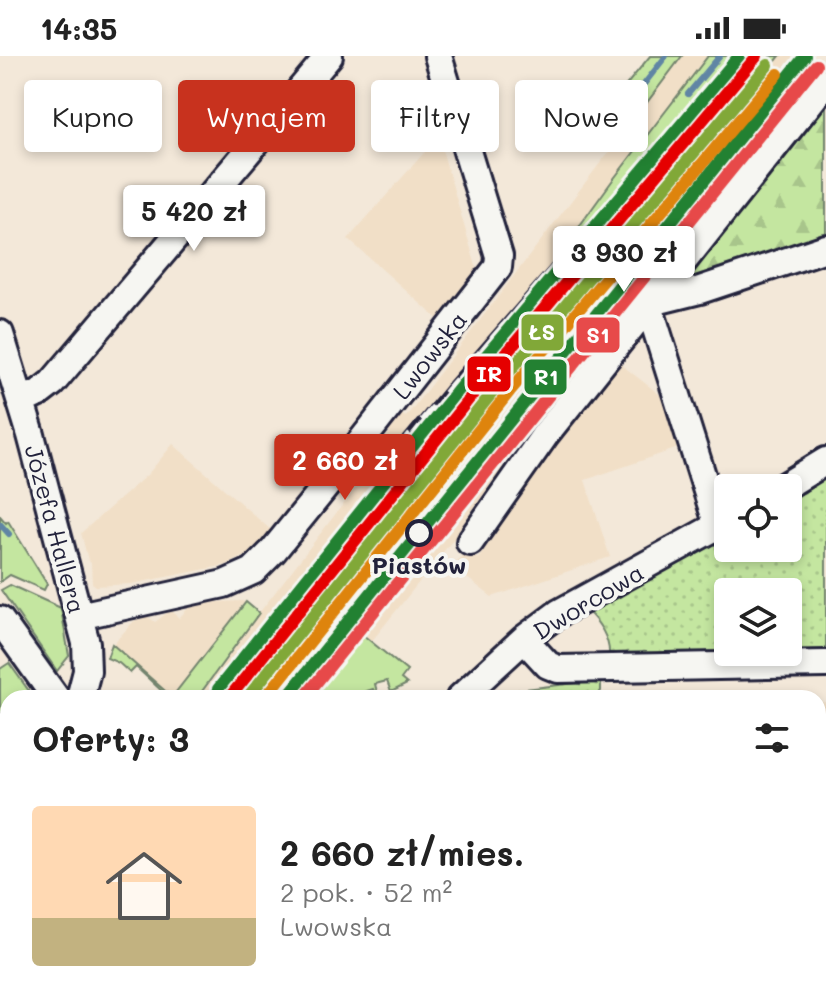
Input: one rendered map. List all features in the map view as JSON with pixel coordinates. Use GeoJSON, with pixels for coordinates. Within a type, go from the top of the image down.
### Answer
{"type":"FeatureCollection","features":[{"type":"Feature","properties":{"kind":"street"},"geometry":{"type":"LineString","coordinates":[[22,401],[52,383],[329,56]]}},
{"type":"Feature","properties":{"kind":"street","name":"Lwowska"},"geometry":{"type":"LineString","coordinates":[[79,616],[216,586],[253,571],[325,487],[498,267],[499,256],[438,56]]}},
{"type":"Feature","properties":{"kind":"street"},"geometry":{"type":"LineString","coordinates":[[470,542],[545,435],[826,82]]}},
{"type":"Feature","properties":{"kind":"street"},"geometry":{"type":"LineString","coordinates":[[648,303],[700,290],[826,248]]}},
{"type":"Feature","properties":{"kind":"street"},"geometry":{"type":"LineString","coordinates":[[648,303],[714,497]]}},
{"type":"Feature","properties":{"kind":"street","name":"Józefa Hallera"},"geometry":{"type":"LineString","coordinates":[[0,334],[22,401],[79,616],[87,658],[83,688]]}},
{"type":"Feature","properties":{"kind":"street"},"geometry":{"type":"LineString","coordinates":[[802,476],[826,461]]}},
{"type":"Feature","properties":{"kind":"street","name":"Dworcowa"},"geometry":{"type":"LineString","coordinates":[[469,690],[524,639],[567,608],[714,528]]}},
{"type":"Feature","properties":{"kind":"street"},"geometry":{"type":"LineString","coordinates":[[0,620],[50,690]]}},
{"type":"Feature","properties":{"kind":"street"},"geometry":{"type":"LineString","coordinates":[[524,639],[548,665],[558,669],[826,664]]}},
{"type":"Feature","properties":{"kind":"shaded area"},"geometry":{"type":"Polygon","coordinates":[[[682,56],[708,56],[648,134],[648,100],[682,56]]]}},
{"type":"Feature","properties":{"kind":"shaded area"},"geometry":{"type":"Polygon","coordinates":[[[730,56],[821,56],[490,485],[489,495],[371,642],[362,636],[318,690],[203,690],[382,454],[377,449],[390,433],[385,428],[398,413],[406,417],[609,152],[634,152],[551,266],[730,56]]]}},
{"type":"Feature","properties":{"kind":"shaded area"},"geometry":{"type":"Polygon","coordinates":[[[425,152],[443,152],[478,273],[440,321],[348,239],[425,152]]]}},
{"type":"Feature","properties":{"kind":"shaded area"},"geometry":{"type":"Polygon","coordinates":[[[619,363],[668,401],[684,446],[585,480],[610,557],[492,597],[453,567],[466,550],[478,559],[567,427],[619,363]]]}},
{"type":"Feature","properties":{"kind":"shaded area"},"geometry":{"type":"Polygon","coordinates":[[[173,444],[272,531],[255,551],[226,565],[131,584],[96,586],[92,583],[91,563],[81,533],[148,474],[173,444]]]}},
{"type":"Feature","properties":{"kind":"shaded area"},"geometry":{"type":"Polygon","coordinates":[[[246,602],[177,690],[164,690],[113,644],[134,621],[147,616],[155,622],[171,610],[179,618],[193,603],[246,602]]]}},
{"type":"Feature","properties":{"kind":"green space"},"geometry":{"type":"Polygon","coordinates":[[[650,56],[682,56],[648,101],[648,80],[630,80],[650,56]]]}},
{"type":"Feature","properties":{"kind":"green space"},"geometry":{"type":"Polygon","coordinates":[[[708,56],[730,56],[539,282],[634,152],[648,152],[648,134],[708,56]]]}},
{"type":"Feature","properties":{"kind":"green space"},"geometry":{"type":"Polygon","coordinates":[[[770,56],[780,56],[587,295],[576,287],[444,449],[440,446],[590,263],[770,56]]]}},
{"type":"Feature","properties":{"kind":"green space"},"geometry":{"type":"Polygon","coordinates":[[[826,105],[826,245],[690,286],[684,280],[826,105]]]}},
{"type":"Feature","properties":{"kind":"green space"},"geometry":{"type":"Polygon","coordinates":[[[826,470],[826,651],[802,652],[802,578],[714,578],[714,653],[609,655],[603,631],[587,611],[714,536],[714,562],[802,562],[802,485],[826,470]]]}},
{"type":"Feature","properties":{"kind":"green space"},"geometry":{"type":"Polygon","coordinates":[[[0,516],[6,523],[8,521],[47,584],[44,590],[10,575],[0,582],[0,516]]]}},
{"type":"Feature","properties":{"kind":"green space"},"geometry":{"type":"Polygon","coordinates":[[[10,585],[61,608],[69,656],[57,671],[1,590],[10,585]]]}},
{"type":"Feature","properties":{"kind":"green space"},"geometry":{"type":"Polygon","coordinates":[[[246,602],[259,613],[203,690],[177,690],[246,602]]]}},
{"type":"Feature","properties":{"kind":"green space"},"geometry":{"type":"Polygon","coordinates":[[[363,635],[407,671],[401,679],[407,684],[395,690],[390,690],[387,681],[375,684],[376,690],[318,690],[363,635]]]}},
{"type":"Feature","properties":{"kind":"green space"},"geometry":{"type":"Polygon","coordinates":[[[112,644],[164,690],[136,667],[130,673],[107,658],[112,644]]]}},
{"type":"Feature","properties":{"kind":"green space"},"geometry":{"type":"Polygon","coordinates":[[[9,663],[28,690],[0,690],[0,669],[9,663]]]}},
{"type":"Feature","properties":{"kind":"green space"},"geometry":{"type":"Polygon","coordinates":[[[601,680],[601,690],[517,690],[601,680]]]}},
{"type":"Feature","properties":{"kind":"waterway"},"geometry":{"type":"LineString","coordinates":[[647,80],[666,56]]}},
{"type":"Feature","properties":{"kind":"waterway"},"geometry":{"type":"LineString","coordinates":[[688,94],[720,56]]}},
{"type":"Feature","properties":{"kind":"waterway"},"geometry":{"type":"LineString","coordinates":[[0,524],[9,534]]}},
{"type":"Feature","properties":{"kind":"railway"},"geometry":{"type":"LineString","coordinates":[[376,476],[738,56]]}},
{"type":"Feature","properties":{"kind":"transit line"},"geometry":{"type":"LineString","coordinates":[[218,689],[478,365],[739,56]]}},
{"type":"Feature","properties":{"kind":"transit line","name":"IR"},"geometry":{"type":"LineString","coordinates":[[235,690],[489,374],[757,56]]}},
{"type":"Feature","properties":{"kind":"transit line","name":"R1"},"geometry":{"type":"LineString","coordinates":[[292,690],[805,56]]}},
{"type":"Feature","properties":{"kind":"transit line","name":"ŁS"},"geometry":{"type":"LineString","coordinates":[[253,690],[500,383],[768,65]]}},
{"type":"Feature","properties":{"kind":"transit line","name":"S1"},"geometry":{"type":"LineString","coordinates":[[310,690],[816,65]]}},
{"type":"Feature","properties":{"kind":"transit line"},"geometry":{"type":"LineString","coordinates":[[271,690],[510,391],[778,74]]}},
{"type":"Feature","properties":{"kind":"place","name":"Piastów"},"geometry":{"type":"Point","coordinates":[419,533]}}]}
